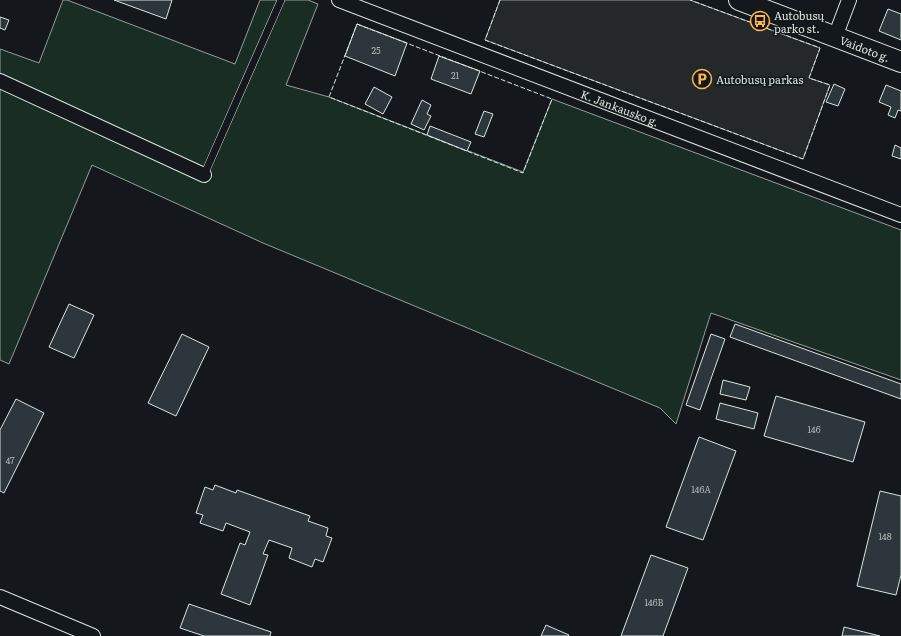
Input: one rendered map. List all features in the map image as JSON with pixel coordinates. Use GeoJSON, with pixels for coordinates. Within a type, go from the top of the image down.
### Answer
{"type":"FeatureCollection","features":[{"type":"Feature","properties":{"kind":"main road","name":"Vaidoto g."},"geometry":{"type":"LineString","coordinates":[[739,0],[901,62]]}},
{"type":"Feature","properties":{"kind":"street","name":"K. Jankausko g."},"geometry":{"type":"LineString","coordinates":[[340,0],[901,215]]}},
{"type":"Feature","properties":{"kind":"street"},"geometry":{"type":"LineString","coordinates":[[835,37],[849,0]]}},
{"type":"Feature","properties":{"kind":"street"},"geometry":{"type":"LineString","coordinates":[[0,81],[204,175]]}},
{"type":"Feature","properties":{"kind":"street"},"geometry":{"type":"LineString","coordinates":[[0,597],[93,636]]}},
{"type":"Feature","properties":{"kind":"lane"},"geometry":{"type":"LineString","coordinates":[[204,175],[281,0]]}},
{"type":"Feature","properties":{"kind":"green space"},"geometry":{"type":"Polygon","coordinates":[[[63,0],[67,0],[235,64],[260,0],[308,0],[318,4],[286,85],[329,97],[523,172],[552,99],[901,230],[901,380],[711,313],[676,424],[660,408],[263,243],[92,165],[9,364],[0,360],[0,49],[39,63],[63,0]]]}},
{"type":"Feature","properties":{"kind":"shaded area","name":"Autobusų parkas"},"geometry":{"type":"Polygon","coordinates":[[[500,0],[690,0],[820,48],[809,78],[830,85],[803,159],[485,40],[500,0]]]}},
{"type":"Feature","properties":{"kind":"building"},"geometry":{"type":"Polygon","coordinates":[[[114,0],[172,0],[166,19],[114,0]]]}},
{"type":"Feature","properties":{"kind":"building"},"geometry":{"type":"Polygon","coordinates":[[[888,9],[901,14],[901,40],[879,31],[888,9]]]}},
{"type":"Feature","properties":{"kind":"building"},"geometry":{"type":"Polygon","coordinates":[[[0,17],[9,20],[5,30],[0,28],[0,17]]]}},
{"type":"Feature","properties":{"kind":"building"},"geometry":{"type":"Polygon","coordinates":[[[357,24],[407,43],[395,76],[345,56],[357,24]]]}},
{"type":"Feature","properties":{"kind":"building"},"geometry":{"type":"Polygon","coordinates":[[[439,56],[480,71],[471,94],[431,79],[439,56]]]}},
{"type":"Feature","properties":{"kind":"building"},"geometry":{"type":"Polygon","coordinates":[[[834,84],[845,89],[838,106],[826,102],[834,84]]]}},
{"type":"Feature","properties":{"kind":"building"},"geometry":{"type":"Polygon","coordinates":[[[886,85],[901,91],[901,111],[898,110],[895,118],[888,115],[891,107],[879,102],[886,85]]]}},
{"type":"Feature","properties":{"kind":"building"},"geometry":{"type":"Polygon","coordinates":[[[374,87],[392,97],[383,114],[365,104],[374,87]]]}},
{"type":"Feature","properties":{"kind":"building"},"geometry":{"type":"Polygon","coordinates":[[[422,100],[431,105],[427,114],[431,116],[424,130],[411,124],[422,100]]]}},
{"type":"Feature","properties":{"kind":"building"},"geometry":{"type":"Polygon","coordinates":[[[484,111],[493,114],[484,137],[475,134],[484,111]]]}},
{"type":"Feature","properties":{"kind":"building"},"geometry":{"type":"Polygon","coordinates":[[[430,126],[471,142],[467,151],[427,135],[430,126]]]}},
{"type":"Feature","properties":{"kind":"building"},"geometry":{"type":"Polygon","coordinates":[[[895,145],[901,148],[901,159],[892,156],[895,145]]]}},
{"type":"Feature","properties":{"kind":"building"},"geometry":{"type":"Polygon","coordinates":[[[69,304],[94,315],[74,358],[49,347],[69,304]]]}},
{"type":"Feature","properties":{"kind":"building"},"geometry":{"type":"Polygon","coordinates":[[[735,324],[901,384],[901,399],[730,337],[735,324]]]}},
{"type":"Feature","properties":{"kind":"building"},"geometry":{"type":"Polygon","coordinates":[[[182,334],[209,347],[176,416],[148,403],[182,334]]]}},
{"type":"Feature","properties":{"kind":"building"},"geometry":{"type":"Polygon","coordinates":[[[711,334],[725,339],[700,410],[686,405],[711,334]]]}},
{"type":"Feature","properties":{"kind":"building"},"geometry":{"type":"Polygon","coordinates":[[[723,380],[750,387],[746,400],[720,394],[723,380]]]}},
{"type":"Feature","properties":{"kind":"building"},"geometry":{"type":"Polygon","coordinates":[[[776,396],[865,422],[853,462],[764,436],[776,396]]]}},
{"type":"Feature","properties":{"kind":"building"},"geometry":{"type":"Polygon","coordinates":[[[16,399],[44,413],[4,493],[0,491],[0,430],[16,399]]]}},
{"type":"Feature","properties":{"kind":"building"},"geometry":{"type":"Polygon","coordinates":[[[720,403],[758,413],[754,429],[716,419],[720,403]]]}},
{"type":"Feature","properties":{"kind":"building"},"geometry":{"type":"Polygon","coordinates":[[[699,437],[736,451],[703,540],[666,527],[699,437]]]}},
{"type":"Feature","properties":{"kind":"building"},"geometry":{"type":"Polygon","coordinates":[[[215,485],[236,493],[237,490],[310,516],[308,521],[328,528],[326,536],[332,538],[323,562],[315,559],[312,567],[289,558],[292,548],[269,540],[263,554],[268,555],[250,605],[221,594],[240,543],[245,545],[250,532],[226,523],[223,531],[200,523],[203,515],[196,513],[205,487],[213,490],[215,485]]]}},
{"type":"Feature","properties":{"kind":"building"},"geometry":{"type":"Polygon","coordinates":[[[880,491],[901,496],[901,575],[896,595],[857,586],[880,491]]]}},
{"type":"Feature","properties":{"kind":"building"},"geometry":{"type":"Polygon","coordinates":[[[651,555],[688,568],[663,636],[621,636],[651,555]]]}},
{"type":"Feature","properties":{"kind":"building"},"geometry":{"type":"Polygon","coordinates":[[[189,604],[271,632],[270,636],[204,636],[180,628],[189,604]]]}},
{"type":"Feature","properties":{"kind":"building"},"geometry":{"type":"Polygon","coordinates":[[[546,625],[569,635],[541,636],[546,625]]]}},
{"type":"Feature","properties":{"kind":"building"},"geometry":{"type":"Polygon","coordinates":[[[844,627],[880,636],[842,636],[844,627]]]}},
{"type":"Feature","properties":{"kind":"fence"},"geometry":{"type":"LineString","coordinates":[[500,0],[485,40],[803,159],[830,85],[809,78],[820,48],[690,0]]}},
{"type":"Feature","properties":{"kind":"fence"},"geometry":{"type":"LineString","coordinates":[[357,24],[552,99],[523,173],[329,97],[357,24]]}},
{"type":"Feature","properties":{"kind":"place","name":"Autobusų parko st."},"geometry":{"type":"Point","coordinates":[760,21]}},
{"type":"Feature","properties":{"kind":"place","name":"Autobusų parkas"},"geometry":{"type":"Point","coordinates":[702,79]}}]}
